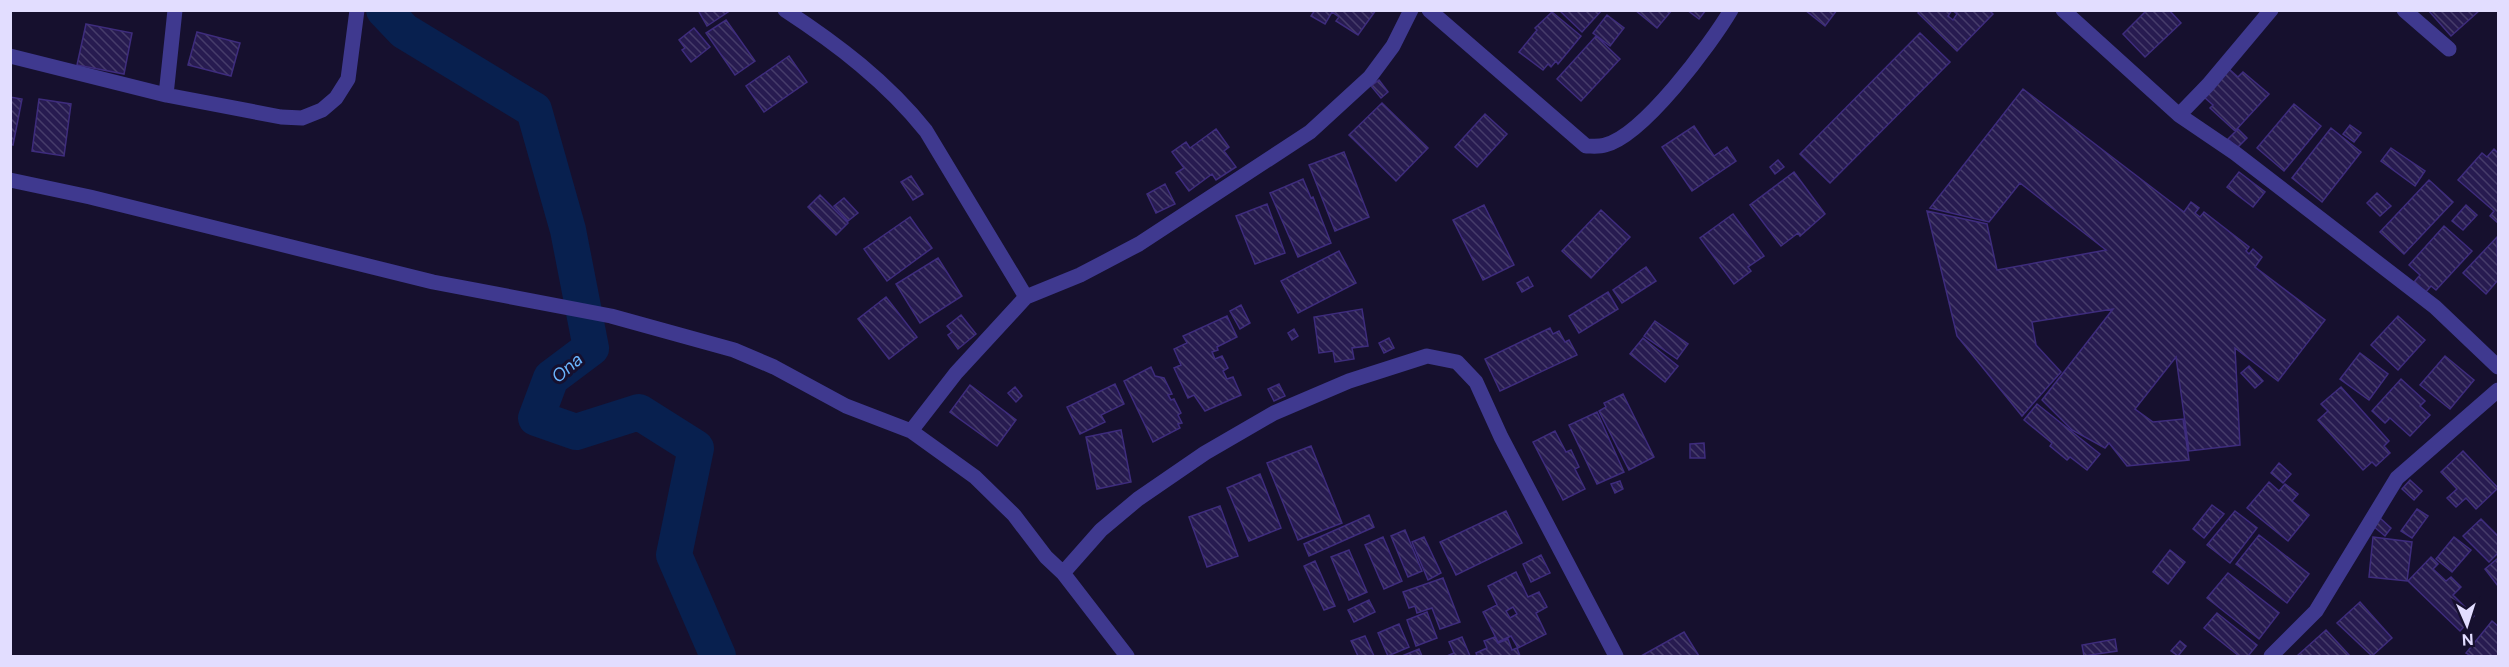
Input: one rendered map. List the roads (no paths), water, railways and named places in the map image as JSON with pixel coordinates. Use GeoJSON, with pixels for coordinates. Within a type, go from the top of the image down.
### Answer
{"type":"FeatureCollection","features":[{"type":"Feature","properties":{"kind":"street"},"geometry":{"type":"LineString","coordinates":[[166,95],[175,10]]}},
{"type":"Feature","properties":{"kind":"street"},"geometry":{"type":"LineString","coordinates":[[10,56],[166,95],[281,117],[302,118],[322,110],[336,98],[348,79],[357,10]]}},
{"type":"Feature","properties":{"kind":"street"},"geometry":{"type":"LineString","coordinates":[[785,10],[848,55],[906,106],[926,130],[1026,297]]}},
{"type":"Feature","properties":{"kind":"street"},"geometry":{"type":"LineString","coordinates":[[911,431],[956,373],[1026,297],[1080,274],[1139,244],[1310,132],[1370,77],[1393,46],[1411,10]]}},
{"type":"Feature","properties":{"kind":"street"},"geometry":{"type":"LineString","coordinates":[[1429,10],[1586,146],[1606,145],[1641,120],[1673,90],[1713,40],[1731,10]]}},
{"type":"Feature","properties":{"kind":"street"},"geometry":{"type":"LineString","coordinates":[[2063,10],[2179,115],[2235,153],[2435,307],[2499,367]]}},
{"type":"Feature","properties":{"kind":"street"},"geometry":{"type":"LineString","coordinates":[[2179,115],[2208,86],[2271,10]]}},
{"type":"Feature","properties":{"kind":"street"},"geometry":{"type":"LineString","coordinates":[[2404,10],[2449,49]]}},
{"type":"Feature","properties":{"kind":"street"},"geometry":{"type":"LineString","coordinates":[[10,180],[90,197],[433,282],[611,316],[734,350],[774,367],[846,406],[911,431],[975,477],[1014,515],[1046,557],[1063,573],[1128,657]]}},
{"type":"Feature","properties":{"kind":"street"},"geometry":{"type":"LineString","coordinates":[[1063,573],[1101,530],[1123,511],[1205,453],[1274,413],[1339,385],[1427,356],[1457,362],[1476,382],[1501,437],[1616,657]]}},
{"type":"Feature","properties":{"kind":"street"},"geometry":{"type":"LineString","coordinates":[[2271,657],[2316,611],[2397,478],[2499,390]]}},
{"type":"Feature","properties":{"kind":"waterway","name":"Ona"},"geometry":{"type":"LineString","coordinates":[[384,10],[404,31],[534,110],[568,230],[591,348],[551,378],[536,418],[576,432],[639,412],[696,448],[674,555],[718,656]]}}]}
